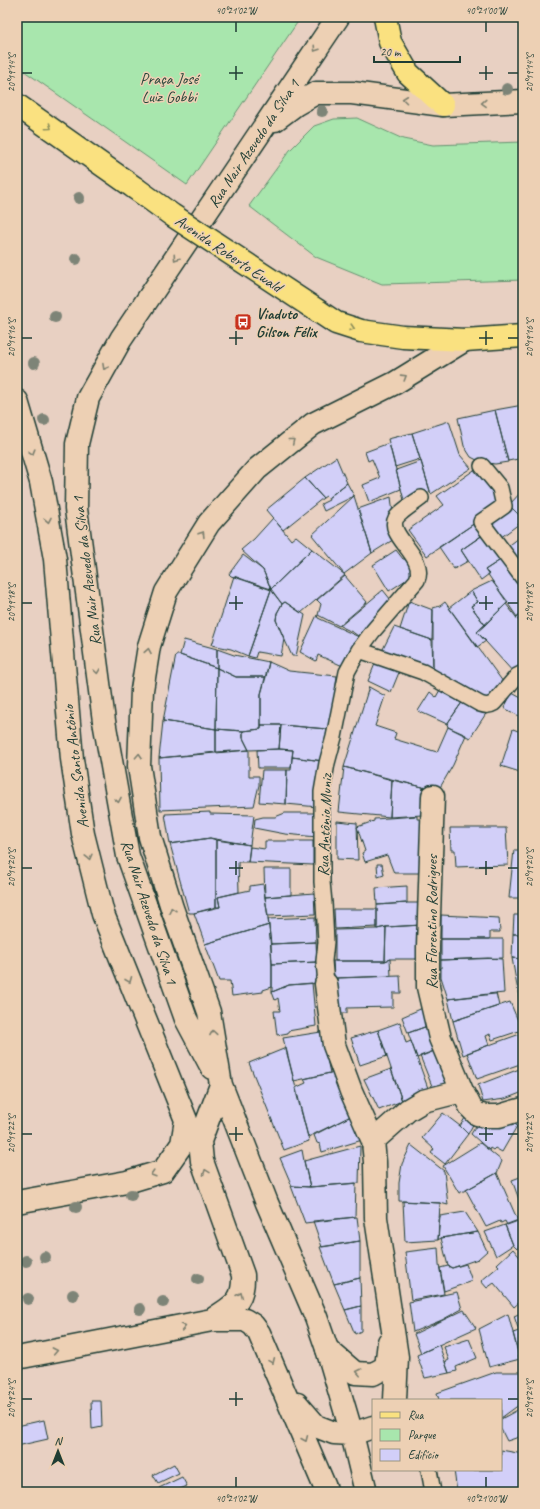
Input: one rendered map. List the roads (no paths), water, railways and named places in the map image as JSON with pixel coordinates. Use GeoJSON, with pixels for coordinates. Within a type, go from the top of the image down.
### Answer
{"type":"FeatureCollection","features":[{"type":"Feature","properties":{"kind":"main road","name":"Rua Nair Azevedo da Silva 1"},"geometry":{"type":"LineString","coordinates":[[221,1085],[186,1019],[128,856],[104,721],[76,509],[77,444],[88,398],[121,339],[338,17]]}},
{"type":"Feature","properties":{"kind":"main road"},"geometry":{"type":"LineString","coordinates":[[385,17],[390,42],[408,73],[443,104]]}},
{"type":"Feature","properties":{"kind":"main road"},"geometry":{"type":"LineString","coordinates":[[263,129],[295,104],[316,93],[352,93],[443,104],[523,102]]}},
{"type":"Feature","properties":{"kind":"main road","name":"Avenida Roberto Ewald"},"geometry":{"type":"LineString","coordinates":[[17,104],[172,215],[336,323],[361,331],[403,337],[465,340],[523,336]]}},
{"type":"Feature","properties":{"kind":"main road"},"geometry":{"type":"LineString","coordinates":[[366,1492],[352,1434],[316,1317],[267,1203],[221,1085],[209,1012],[172,908],[150,837],[139,766],[142,690],[149,646],[166,592],[209,523],[257,469],[313,424],[395,383],[465,340]]}},
{"type":"Feature","properties":{"kind":"main road","name":"Avenida Santo Antônio"},"geometry":{"type":"LineString","coordinates":[[17,401],[41,482],[55,558],[72,759],[83,834],[103,914],[186,1120],[182,1144],[163,1171],[128,1182],[17,1202]]}},
{"type":"Feature","properties":{"kind":"main road","name":"Rua Florentino Rodrigues"},"geometry":{"type":"LineString","coordinates":[[433,796],[428,987],[440,1038],[462,1091],[471,1108],[477,1114],[499,1116],[523,1109]]}},
{"type":"Feature","properties":{"kind":"main road","name":"Rua Antônio Muniz"},"geometry":{"type":"LineString","coordinates":[[326,984],[334,1045],[351,1091],[373,1140],[376,1218],[390,1315]]}},
{"type":"Feature","properties":{"kind":"main road"},"geometry":{"type":"LineString","coordinates":[[212,1320],[237,1302],[244,1287],[243,1275],[202,1161],[200,1141],[221,1085]]}},
{"type":"Feature","properties":{"kind":"main road"},"geometry":{"type":"LineString","coordinates":[[373,1140],[408,1110],[423,1101],[462,1091]]}},
{"type":"Feature","properties":{"kind":"main road"},"geometry":{"type":"LineString","coordinates":[[327,1349],[355,1372],[373,1374],[386,1367],[390,1315]]}},
{"type":"Feature","properties":{"kind":"main road"},"geometry":{"type":"LineString","coordinates":[[390,1315],[397,1357],[396,1399]]}},
{"type":"Feature","properties":{"kind":"main road"},"geometry":{"type":"LineString","coordinates":[[17,1358],[212,1320],[245,1320],[253,1325],[259,1333],[327,1492]]}},
{"type":"Feature","properties":{"kind":"main road"},"geometry":{"type":"LineString","coordinates":[[284,1390],[316,1426],[334,1433],[352,1434],[372,1426]]}},
{"type":"Feature","properties":{"kind":"lane"},"geometry":{"type":"LineString","coordinates":[[482,466],[500,488],[504,506],[482,522],[523,578]]}},
{"type":"Feature","properties":{"kind":"lane","name":"Rua Antônio Muniz"},"geometry":{"type":"LineString","coordinates":[[326,984],[324,962],[326,942],[322,882],[322,792],[326,763],[334,737],[347,672],[359,650],[373,631],[417,580],[419,574],[418,564],[396,532],[395,522],[397,517],[421,498]]}},
{"type":"Feature","properties":{"kind":"lane"},"geometry":{"type":"LineString","coordinates":[[359,650],[423,672],[485,706],[494,703],[523,672]]}},
{"type":"Feature","properties":{"kind":"lane"},"geometry":{"type":"LineString","coordinates":[[430,1471],[433,1492]]}},
{"type":"Feature","properties":{"kind":"place","name":"Viaduto Gilson Félix"},"geometry":{"type":"Point","coordinates":[243,322]}},
{"type":"Feature","properties":{"kind":"park label","name":"Praça José Luiz Gobbi"},"geometry":{"type":"Point","coordinates":[169,87]}}]}
